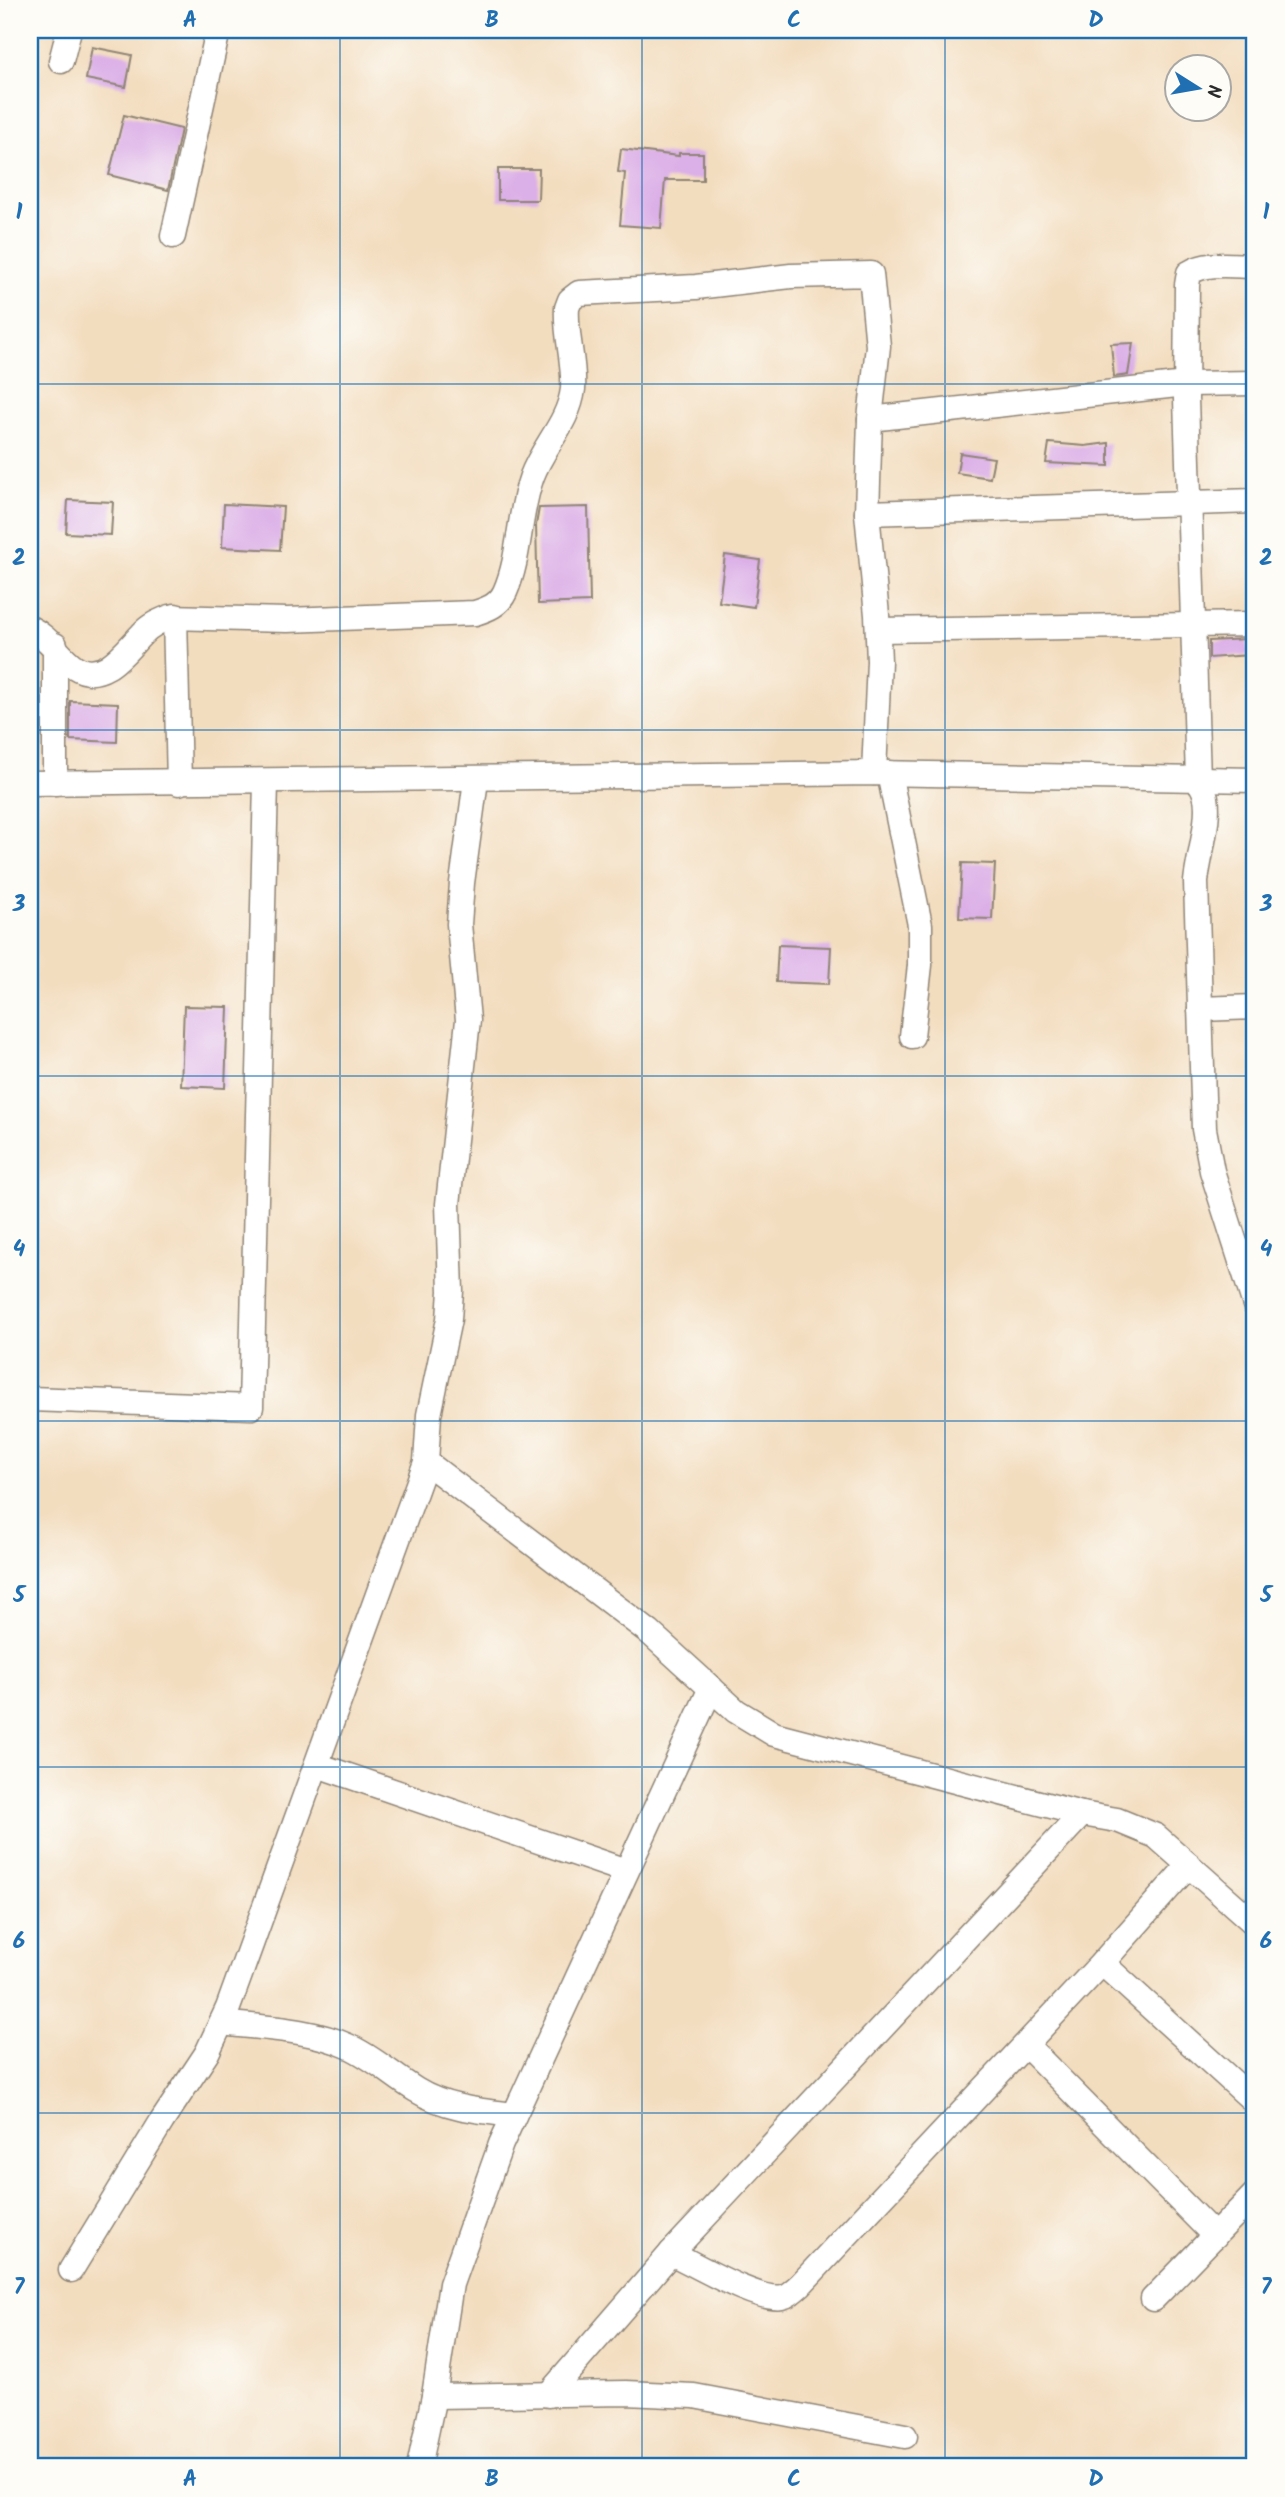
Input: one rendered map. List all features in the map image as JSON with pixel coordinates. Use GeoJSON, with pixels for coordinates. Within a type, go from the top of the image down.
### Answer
{"type":"FeatureCollection","features":[{"type":"Feature","properties":{"kind":"street"},"geometry":{"type":"LineString","coordinates":[[61,61],[69,30]]}},
{"type":"Feature","properties":{"kind":"street"},"geometry":{"type":"LineString","coordinates":[[173,236],[218,30]]}},
{"type":"Feature","properties":{"kind":"street"},"geometry":{"type":"LineString","coordinates":[[1254,1294],[1212,1171],[1204,1129],[1196,883],[1207,809],[1206,795],[1198,779],[1186,384],[1189,274],[1197,268],[1214,265],[1255,266]]}},
{"type":"Feature","properties":{"kind":"street"},"geometry":{"type":"LineString","coordinates":[[30,628],[55,645],[78,668],[93,671],[109,667],[123,657],[153,624],[175,616],[287,620],[360,618],[475,613],[492,607],[504,594],[513,569],[531,477],[570,405],[573,388],[567,308],[570,300],[579,293],[696,287],[791,276],[871,274],[878,346],[870,419],[867,513],[878,630],[881,773],[920,925],[920,965],[912,1036]]}},
{"type":"Feature","properties":{"kind":"street"},"geometry":{"type":"LineString","coordinates":[[870,419],[1186,384],[1255,383]]}},
{"type":"Feature","properties":{"kind":"street"},"geometry":{"type":"LineString","coordinates":[[867,513],[1255,501]]}},
{"type":"Feature","properties":{"kind":"street"},"geometry":{"type":"LineString","coordinates":[[175,616],[179,782]]}},
{"type":"Feature","properties":{"kind":"street"},"geometry":{"type":"LineString","coordinates":[[878,630],[1255,624]]}},
{"type":"Feature","properties":{"kind":"street"},"geometry":{"type":"LineString","coordinates":[[55,645],[55,783]]}},
{"type":"Feature","properties":{"kind":"street"},"geometry":{"type":"LineString","coordinates":[[30,783],[881,773],[1255,780]]}},
{"type":"Feature","properties":{"kind":"street"},"geometry":{"type":"LineString","coordinates":[[71,2270],[207,2053],[221,2023],[426,1462],[429,1415],[449,1319],[451,1292],[448,1204],[468,1020],[459,923],[476,779]]}},
{"type":"Feature","properties":{"kind":"street"},"geometry":{"type":"LineString","coordinates":[[30,1399],[251,1407],[266,782]]}},
{"type":"Feature","properties":{"kind":"street"},"geometry":{"type":"LineString","coordinates":[[1200,1009],[1255,1007]]}},
{"type":"Feature","properties":{"kind":"street"},"geometry":{"type":"LineString","coordinates":[[426,1462],[649,1632],[736,1711],[774,1734],[1082,1814],[1117,1820],[1156,1836],[1255,1925]]}},
{"type":"Feature","properties":{"kind":"street"},"geometry":{"type":"LineString","coordinates":[[419,2467],[434,2396],[451,2284],[501,2144],[711,1688]]}},
{"type":"Feature","properties":{"kind":"street"},"geometry":{"type":"LineString","coordinates":[[317,1765],[626,1871]]}},
{"type":"Feature","properties":{"kind":"street"},"geometry":{"type":"LineString","coordinates":[[548,2395],[671,2253],[1082,1814]]}},
{"type":"Feature","properties":{"kind":"street"},"geometry":{"type":"LineString","coordinates":[[671,2253],[768,2298],[784,2297],[800,2286],[1102,1963],[1189,1865]]}},
{"type":"Feature","properties":{"kind":"street"},"geometry":{"type":"LineString","coordinates":[[1102,1963],[1255,2102]]}},
{"type":"Feature","properties":{"kind":"street"},"geometry":{"type":"LineString","coordinates":[[221,2023],[321,2036],[349,2046],[382,2065],[416,2091],[448,2105],[514,2115]]}},
{"type":"Feature","properties":{"kind":"street"},"geometry":{"type":"LineString","coordinates":[[1026,2045],[1214,2236]]}},
{"type":"Feature","properties":{"kind":"street"},"geometry":{"type":"LineString","coordinates":[[1153,2299],[1255,2194]]}},
{"type":"Feature","properties":{"kind":"street"},"geometry":{"type":"LineString","coordinates":[[434,2396],[626,2393],[694,2396],[905,2436]]}},
{"type":"Feature","properties":{"kind":"building"},"geometry":{"type":"Polygon","coordinates":[[[92,47],[132,55],[126,87],[86,79],[92,47]]]}},
{"type":"Feature","properties":{"kind":"building"},"geometry":{"type":"Polygon","coordinates":[[[124,115],[181,129],[168,190],[109,175],[124,115]]]}},
{"type":"Feature","properties":{"kind":"building"},"geometry":{"type":"Polygon","coordinates":[[[621,149],[679,156],[679,153],[703,153],[703,180],[665,180],[661,228],[620,225],[625,173],[618,172],[621,149]]]}},
{"type":"Feature","properties":{"kind":"building"},"geometry":{"type":"Polygon","coordinates":[[[498,169],[539,169],[538,200],[498,200],[498,169]]]}},
{"type":"Feature","properties":{"kind":"building"},"geometry":{"type":"Polygon","coordinates":[[[1133,343],[1128,375],[1114,377],[1111,344],[1133,343]]]}},
{"type":"Feature","properties":{"kind":"building"},"geometry":{"type":"Polygon","coordinates":[[[1049,443],[1085,446],[1109,443],[1109,466],[1046,463],[1049,443]]]}},
{"type":"Feature","properties":{"kind":"building"},"geometry":{"type":"Polygon","coordinates":[[[960,453],[994,458],[990,478],[957,473],[960,453]]]}},
{"type":"Feature","properties":{"kind":"building"},"geometry":{"type":"Polygon","coordinates":[[[68,500],[113,502],[111,535],[66,533],[68,500]]]}},
{"type":"Feature","properties":{"kind":"building"},"geometry":{"type":"Polygon","coordinates":[[[224,504],[283,507],[280,550],[222,547],[224,504]]]}},
{"type":"Feature","properties":{"kind":"building"},"geometry":{"type":"Polygon","coordinates":[[[588,507],[590,602],[538,604],[536,525],[539,508],[588,507]]]}},
{"type":"Feature","properties":{"kind":"building"},"geometry":{"type":"Polygon","coordinates":[[[725,555],[760,560],[754,607],[719,602],[725,555]]]}},
{"type":"Feature","properties":{"kind":"building"},"geometry":{"type":"Polygon","coordinates":[[[1247,639],[1249,655],[1209,658],[1209,641],[1247,639]]]}},
{"type":"Feature","properties":{"kind":"building"},"geometry":{"type":"Polygon","coordinates":[[[70,701],[118,703],[117,742],[70,740],[70,701]]]}},
{"type":"Feature","properties":{"kind":"building"},"geometry":{"type":"Polygon","coordinates":[[[962,863],[995,864],[992,919],[959,918],[962,863]]]}},
{"type":"Feature","properties":{"kind":"building"},"geometry":{"type":"Polygon","coordinates":[[[778,945],[831,947],[829,984],[776,982],[778,945]]]}},
{"type":"Feature","properties":{"kind":"building"},"geometry":{"type":"Polygon","coordinates":[[[184,1006],[228,1007],[225,1088],[181,1086],[184,1006]]]}}]}
